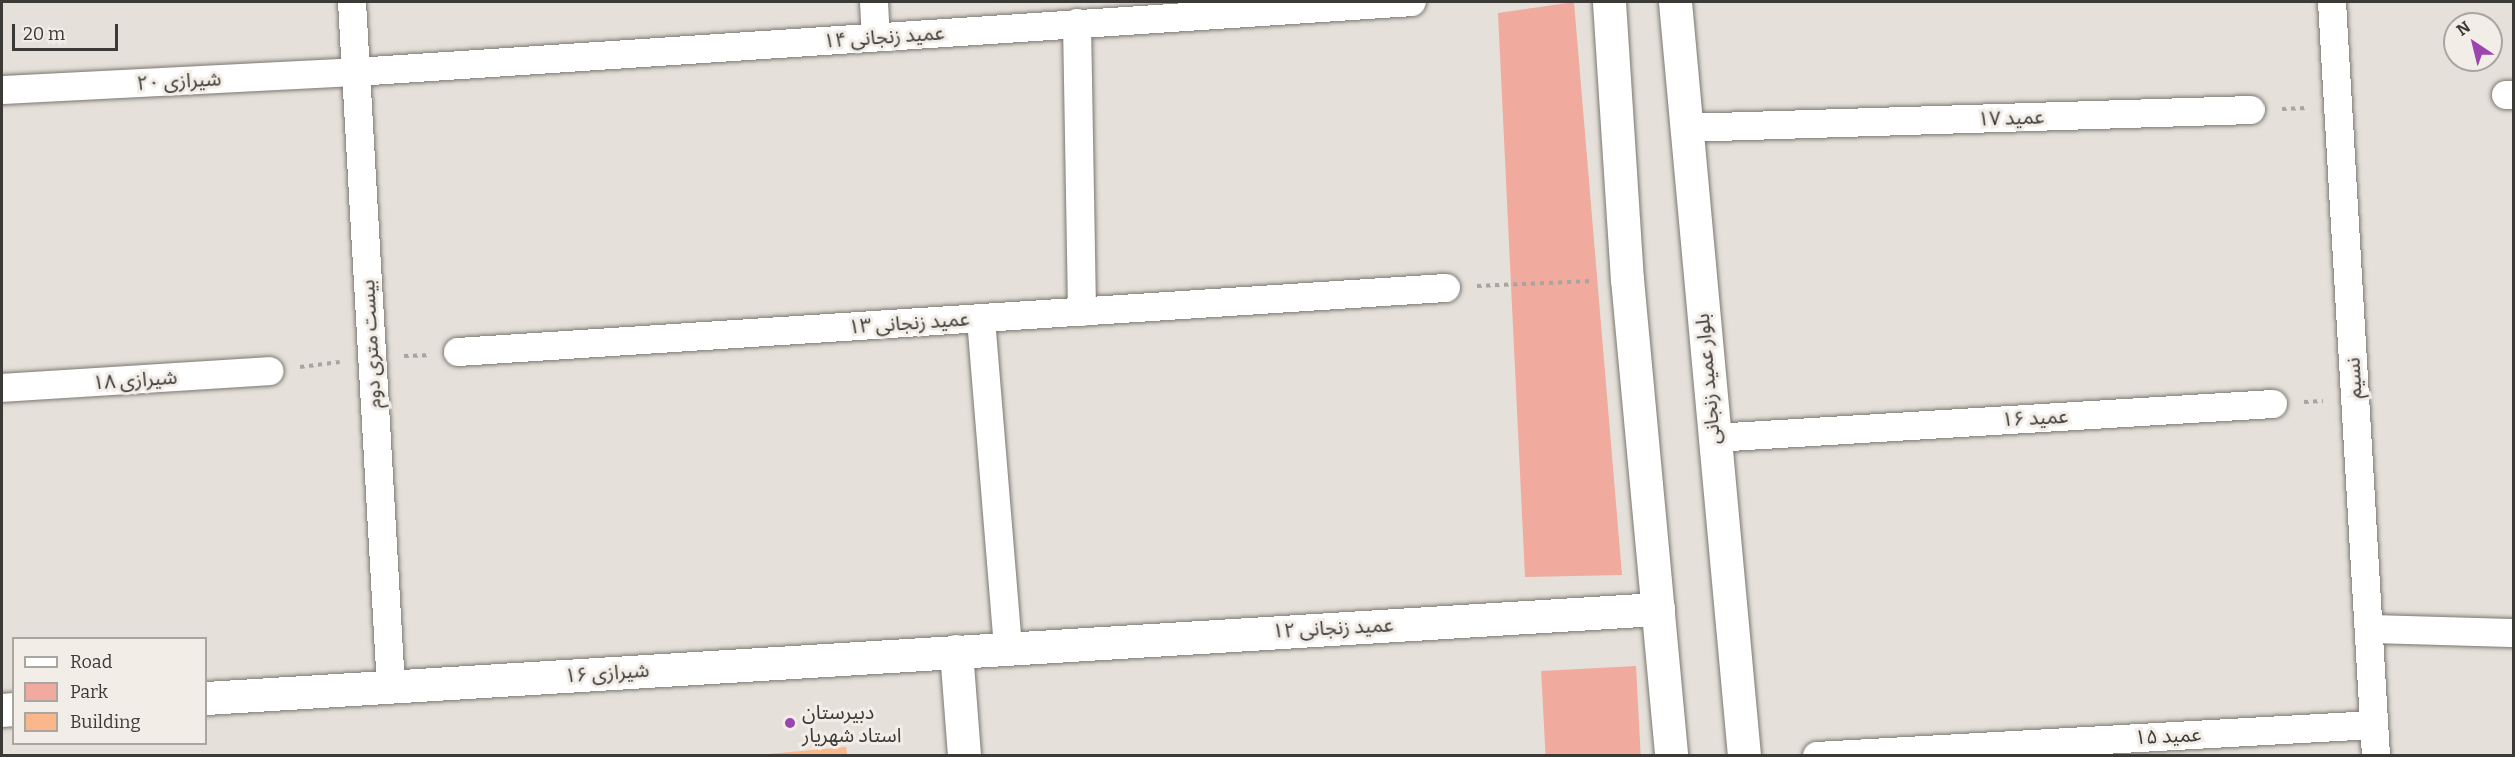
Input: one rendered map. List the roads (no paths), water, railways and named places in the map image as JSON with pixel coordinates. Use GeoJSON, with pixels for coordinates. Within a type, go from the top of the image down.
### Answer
{"type":"FeatureCollection","features":[{"type":"Feature","properties":{"kind":"street","name":"بیست متری دوم"},"geometry":{"type":"LineString","coordinates":[[352,2],[391,686]]}},
{"type":"Feature","properties":{"kind":"street"},"geometry":{"type":"LineString","coordinates":[[874,2],[876,37]]}},
{"type":"Feature","properties":{"kind":"street","name":"عمید زنجانی ۱۴"},"geometry":{"type":"LineString","coordinates":[[356,72],[1412,2]]}},
{"type":"Feature","properties":{"kind":"street"},"geometry":{"type":"LineString","coordinates":[[1609,2],[1627,279],[1671,756]]}},
{"type":"Feature","properties":{"kind":"street","name":"بلوار عمید زنجانی"},"geometry":{"type":"LineString","coordinates":[[1675,2],[1744,756]]}},
{"type":"Feature","properties":{"kind":"street","name":"نسیم"},"geometry":{"type":"LineString","coordinates":[[2332,2],[2376,756]]}},
{"type":"Feature","properties":{"kind":"street"},"geometry":{"type":"LineString","coordinates":[[1077,23],[1082,312]]}},
{"type":"Feature","properties":{"kind":"street","name":"شیرازی ۲۰"},"geometry":{"type":"LineString","coordinates":[[2,90],[356,72]]}},
{"type":"Feature","properties":{"kind":"street","name":"عمید ۱۷"},"geometry":{"type":"LineString","coordinates":[[1685,128],[2251,110]]}},
{"type":"Feature","properties":{"kind":"street","name":"عمید زنجانی ۱۳"},"geometry":{"type":"LineString","coordinates":[[458,352],[1446,288]]}},
{"type":"Feature","properties":{"kind":"street"},"geometry":{"type":"LineString","coordinates":[[981,319],[1008,648]]}},
{"type":"Feature","properties":{"kind":"street","name":"شیرازی ۱۸"},"geometry":{"type":"LineString","coordinates":[[2,388],[269,371]]}},
{"type":"Feature","properties":{"kind":"street","name":"عمید ۱۶"},"geometry":{"type":"LineString","coordinates":[[1714,438],[2273,404]]}},
{"type":"Feature","properties":{"kind":"street","name":"عمید زنجانی ۱۲"},"geometry":{"type":"LineString","coordinates":[[1008,648],[1658,609]]}},
{"type":"Feature","properties":{"kind":"street"},"geometry":{"type":"LineString","coordinates":[[2369,629],[2514,633]]}},
{"type":"Feature","properties":{"kind":"street","name":"شیرازی ۱۶"},"geometry":{"type":"LineString","coordinates":[[207,698],[1008,648]]}},
{"type":"Feature","properties":{"kind":"street"},"geometry":{"type":"LineString","coordinates":[[956,651],[964,756]]}},
{"type":"Feature","properties":{"kind":"street","name":"عمید ۱۵"},"geometry":{"type":"LineString","coordinates":[[1817,756],[2374,725]]}},
{"type":"Feature","properties":{"kind":"place","name":"دبیرستان استاد شهریار"},"geometry":{"type":"Point","coordinates":[790,723]}}]}
